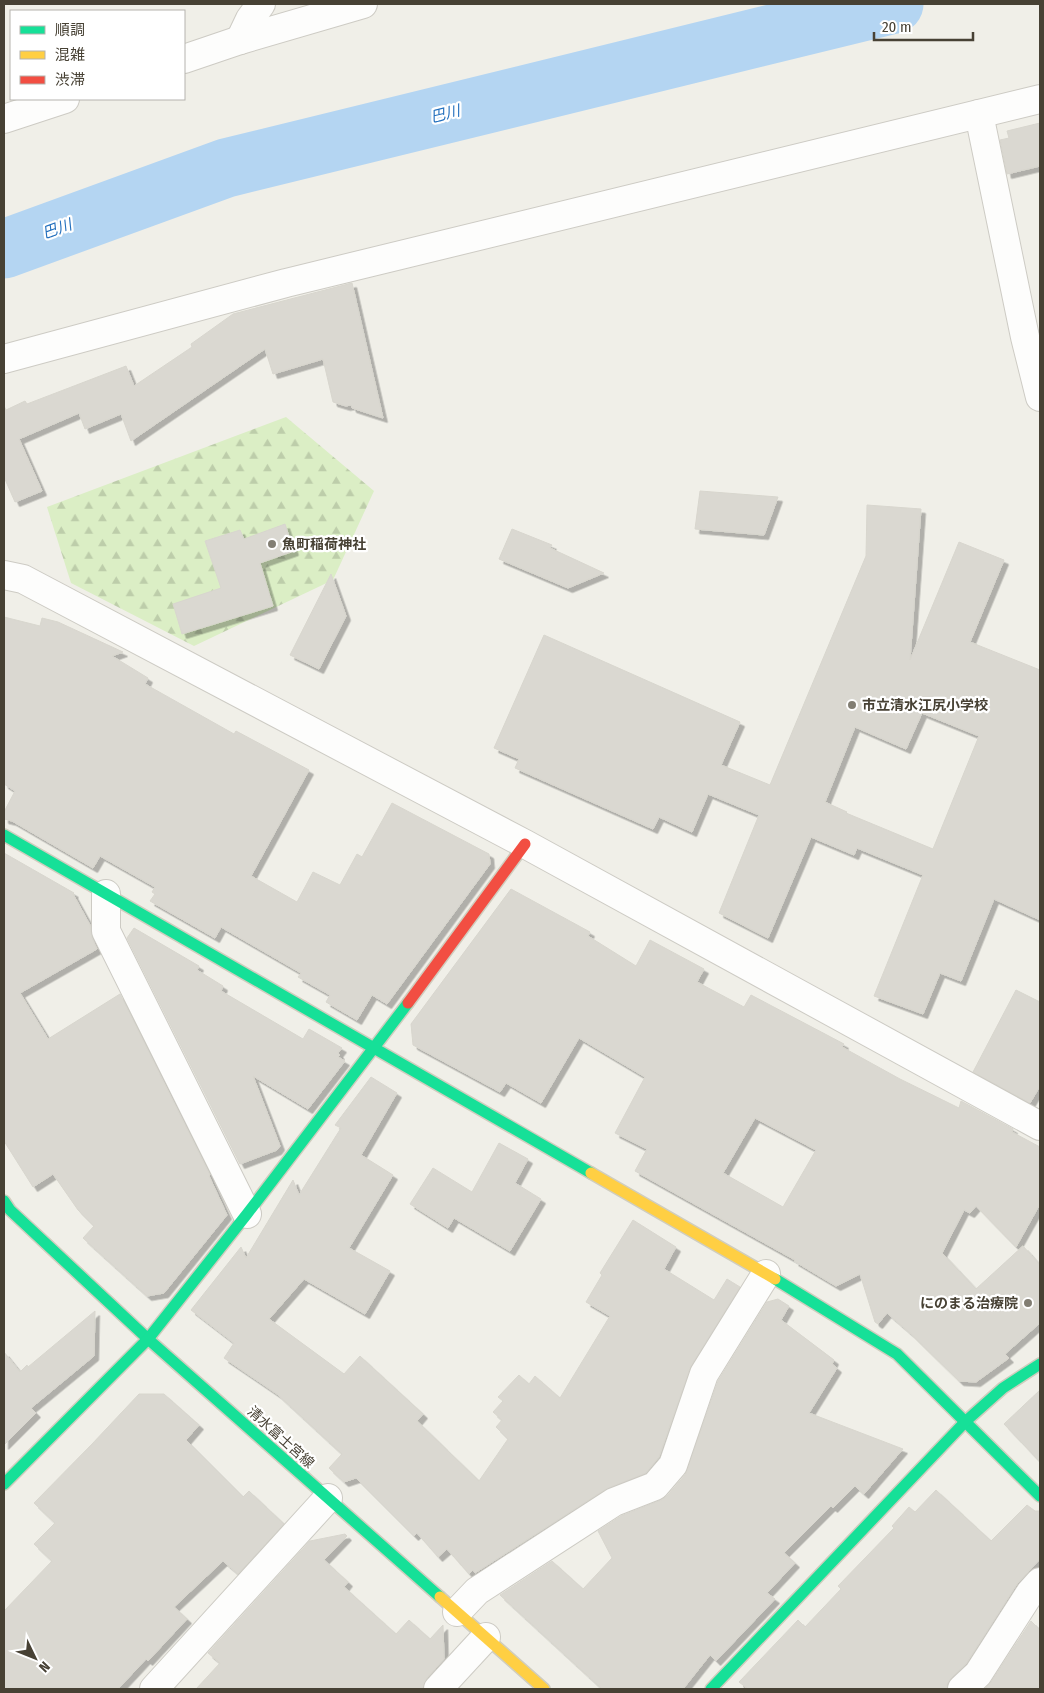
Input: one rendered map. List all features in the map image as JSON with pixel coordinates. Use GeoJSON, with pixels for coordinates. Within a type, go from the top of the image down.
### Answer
{"type":"FeatureCollection","features":[{"type":"Feature","properties":{"kind":"street"},"geometry":{"type":"LineString","coordinates":[[240,40],[250,19],[261,4]]}},
{"type":"Feature","properties":{"kind":"street"},"geometry":{"type":"LineString","coordinates":[[185,59],[240,40],[363,4]]}},
{"type":"Feature","properties":{"kind":"street"},"geometry":{"type":"LineString","coordinates":[[4,359],[286,282],[1040,99]]}},
{"type":"Feature","properties":{"kind":"street"},"geometry":{"type":"LineString","coordinates":[[4,120],[62,100]]}},
{"type":"Feature","properties":{"kind":"street"},"geometry":{"type":"LineString","coordinates":[[979,114],[1025,336],[1040,397]]}},
{"type":"Feature","properties":{"kind":"street"},"geometry":{"type":"LineString","coordinates":[[4,575],[23,579],[524,844],[1040,1126]]}},
{"type":"Feature","properties":{"kind":"street"},"geometry":{"type":"LineString","coordinates":[[4,835],[766,1274],[897,1354],[1040,1496]]}},
{"type":"Feature","properties":{"kind":"street"},"geometry":{"type":"LineString","coordinates":[[5,1481],[148,1338],[247,1214],[374,1047],[524,844]]}},
{"type":"Feature","properties":{"kind":"street"},"geometry":{"type":"LineString","coordinates":[[106,894],[106,931],[247,1214]]}},
{"type":"Feature","properties":{"kind":"street","name":"清水富士宮線"},"geometry":{"type":"LineString","coordinates":[[4,1201],[10,1210],[148,1338],[544,1689]]}},
{"type":"Feature","properties":{"kind":"street"},"geometry":{"type":"LineString","coordinates":[[458,1612],[477,1591],[614,1502],[655,1486],[673,1464],[704,1374],[766,1274]]}},
{"type":"Feature","properties":{"kind":"street"},"geometry":{"type":"LineString","coordinates":[[711,1689],[966,1421],[1003,1388],[1040,1364]]}},
{"type":"Feature","properties":{"kind":"street"},"geometry":{"type":"LineString","coordinates":[[154,1689],[328,1498]]}},
{"type":"Feature","properties":{"kind":"street"},"geometry":{"type":"LineString","coordinates":[[962,1689],[978,1674],[1030,1593],[1040,1582]]}},
{"type":"Feature","properties":{"kind":"street"},"geometry":{"type":"LineString","coordinates":[[438,1689],[486,1637]]}},
{"type":"Feature","properties":{"kind":"green space"},"geometry":{"type":"Polygon","coordinates":[[[286,417],[374,491],[333,580],[194,646],[71,583],[47,507],[286,417]]]}},
{"type":"Feature","properties":{"kind":"building"},"geometry":{"type":"Polygon","coordinates":[[[1040,123],[1040,166],[1007,174],[1000,140],[1009,138],[1007,131],[1040,123]]]}},
{"type":"Feature","properties":{"kind":"building"},"geometry":{"type":"Polygon","coordinates":[[[352,283],[383,418],[352,408],[351,405],[346,406],[333,402],[323,359],[273,374],[265,349],[131,441],[121,414],[85,429],[79,413],[19,439],[42,491],[15,502],[4,477],[4,406],[6,410],[25,401],[27,404],[126,366],[134,386],[192,347],[191,344],[233,314],[352,283]]]}},
{"type":"Feature","properties":{"kind":"building"},"geometry":{"type":"Polygon","coordinates":[[[700,491],[778,497],[764,535],[695,529],[700,491]]]}},
{"type":"Feature","properties":{"kind":"building"},"geometry":{"type":"Polygon","coordinates":[[[867,505],[921,509],[910,660],[959,542],[1004,560],[970,642],[1040,670],[1040,920],[994,899],[961,981],[940,973],[923,1014],[874,996],[923,875],[857,848],[854,855],[811,837],[768,938],[719,913],[759,815],[708,794],[692,832],[659,817],[653,829],[515,768],[519,759],[494,748],[544,635],[740,722],[721,765],[770,785],[866,556],[867,505]],[[922,713],[906,749],[855,727],[825,802],[846,813],[933,849],[979,736],[922,713]]]}},
{"type":"Feature","properties":{"kind":"building"},"geometry":{"type":"Polygon","coordinates":[[[285,524],[294,551],[260,563],[273,606],[182,634],[173,604],[221,588],[205,541],[240,530],[244,539],[285,524]]]}},
{"type":"Feature","properties":{"kind":"building"},"geometry":{"type":"Polygon","coordinates":[[[512,529],[552,545],[550,548],[604,573],[568,588],[499,559],[512,529]]]}},
{"type":"Feature","properties":{"kind":"building"},"geometry":{"type":"Polygon","coordinates":[[[331,574],[346,616],[319,669],[290,655],[331,574]]]}},
{"type":"Feature","properties":{"kind":"building"},"geometry":{"type":"Polygon","coordinates":[[[4,617],[40,626],[42,618],[58,622],[123,652],[112,656],[148,678],[145,684],[234,734],[236,731],[309,770],[251,876],[297,902],[313,872],[340,885],[357,854],[362,857],[392,803],[489,854],[490,864],[387,1004],[372,995],[357,1020],[326,1002],[330,995],[298,977],[301,973],[221,927],[215,938],[150,901],[155,894],[152,892],[155,887],[100,856],[93,868],[12,821],[4,819],[4,812],[15,791],[4,784],[4,617]]]}},
{"type":"Feature","properties":{"kind":"building"},"geometry":{"type":"Polygon","coordinates":[[[4,853],[74,893],[90,925],[92,938],[97,949],[20,993],[48,1039],[120,994],[210,1175],[227,1215],[164,1293],[147,1296],[83,1238],[94,1226],[78,1210],[53,1174],[33,1187],[4,1141],[4,853]]]}},
{"type":"Feature","properties":{"kind":"building"},"geometry":{"type":"Polygon","coordinates":[[[511,889],[590,932],[588,936],[636,966],[650,940],[704,969],[697,982],[744,1007],[751,995],[844,1044],[842,1047],[900,1079],[959,1108],[961,1101],[1013,1129],[1012,1132],[1040,1147],[1040,1204],[1016,1247],[976,1206],[970,1213],[964,1210],[942,1253],[976,1289],[1023,1246],[1040,1265],[1040,1323],[1005,1354],[1009,1358],[976,1382],[959,1381],[887,1313],[878,1324],[875,1322],[860,1274],[836,1286],[795,1260],[635,1171],[647,1149],[615,1133],[645,1077],[579,1038],[541,1103],[506,1083],[500,1092],[413,1045],[411,1024],[511,889]],[[755,1118],[723,1173],[783,1207],[816,1150],[755,1118]]]}},
{"type":"Feature","properties":{"kind":"building"},"geometry":{"type":"Polygon","coordinates":[[[134,928],[199,966],[197,970],[223,986],[221,991],[303,1039],[309,1029],[342,1048],[338,1053],[340,1055],[338,1057],[345,1061],[308,1109],[253,1076],[280,1146],[277,1150],[240,1164],[127,938],[134,928]]]}},
{"type":"Feature","properties":{"kind":"building"},"geometry":{"type":"Polygon","coordinates":[[[1016,990],[1040,1002],[1040,1086],[1030,1103],[973,1072],[1016,990]]]}},
{"type":"Feature","properties":{"kind":"building"},"geometry":{"type":"Polygon","coordinates":[[[371,1077],[397,1093],[361,1155],[393,1175],[349,1248],[390,1271],[365,1314],[304,1279],[269,1319],[344,1374],[360,1356],[423,1414],[417,1421],[479,1481],[508,1439],[496,1427],[502,1420],[493,1412],[503,1401],[498,1397],[519,1375],[529,1384],[535,1376],[560,1398],[610,1316],[586,1302],[602,1275],[600,1273],[633,1220],[676,1247],[664,1269],[714,1300],[727,1279],[740,1287],[691,1366],[659,1457],[646,1473],[606,1489],[475,1573],[473,1570],[469,1574],[447,1549],[438,1557],[417,1533],[414,1536],[356,1478],[344,1482],[329,1468],[342,1454],[277,1394],[224,1358],[234,1343],[191,1310],[241,1247],[246,1258],[293,1180],[299,1195],[341,1128],[335,1125],[371,1077]]]}},
{"type":"Feature","properties":{"kind":"building"},"geometry":{"type":"Polygon","coordinates":[[[499,1143],[528,1159],[515,1183],[541,1199],[510,1251],[454,1218],[448,1228],[410,1204],[433,1168],[472,1192],[499,1143]]]}},
{"type":"Feature","properties":{"kind":"building"},"geometry":{"type":"Polygon","coordinates":[[[778,1299],[789,1306],[781,1320],[834,1360],[832,1364],[837,1368],[809,1413],[903,1449],[864,1494],[855,1486],[833,1508],[831,1506],[784,1553],[795,1563],[767,1593],[775,1599],[716,1661],[710,1655],[683,1689],[602,1689],[500,1595],[552,1561],[583,1589],[612,1558],[598,1531],[621,1516],[661,1500],[667,1496],[685,1475],[718,1381],[767,1302],[778,1299]]]}},
{"type":"Feature","properties":{"kind":"building"},"geometry":{"type":"Polygon","coordinates":[[[95,1311],[94,1356],[31,1408],[36,1413],[4,1445],[4,1352],[20,1372],[95,1311]]]}},
{"type":"Feature","properties":{"kind":"building"},"geometry":{"type":"Polygon","coordinates":[[[1040,1390],[1040,1462],[1004,1424],[1040,1390]]]}},
{"type":"Feature","properties":{"kind":"building"},"geometry":{"type":"Polygon","coordinates":[[[139,1394],[164,1394],[199,1425],[186,1440],[243,1497],[249,1491],[284,1524],[238,1574],[223,1561],[174,1607],[187,1619],[148,1661],[146,1659],[118,1689],[4,1689],[4,1611],[52,1561],[34,1544],[55,1523],[34,1503],[139,1394]]]}},
{"type":"Feature","properties":{"kind":"building"},"geometry":{"type":"Polygon","coordinates":[[[936,1490],[991,1541],[1027,1505],[1035,1511],[1040,1511],[1040,1559],[1017,1584],[966,1664],[947,1684],[947,1689],[748,1689],[739,1682],[798,1620],[805,1627],[841,1589],[838,1586],[894,1528],[892,1526],[909,1507],[915,1512],[936,1490]]]}},
{"type":"Feature","properties":{"kind":"building"},"geometry":{"type":"Polygon","coordinates":[[[345,1534],[347,1536],[324,1560],[348,1582],[344,1587],[396,1634],[409,1620],[430,1639],[443,1625],[444,1659],[427,1678],[423,1689],[196,1689],[220,1663],[208,1653],[310,1541],[345,1534]]]}},
{"type":"Feature","properties":{"kind":"building"},"geometry":{"type":"Polygon","coordinates":[[[1031,1621],[1040,1630],[1040,1689],[985,1689],[991,1682],[1031,1621]]]}},
{"type":"Feature","properties":{"kind":"waterway","name":"巴川"},"geometry":{"type":"LineString","coordinates":[[4,249],[226,168],[894,4]]}},
{"type":"Feature","properties":{"kind":"traffic: fast"},"geometry":{"type":"LineString","coordinates":[[4,835],[591,1173]]}},
{"type":"Feature","properties":{"kind":"traffic: fast"},"geometry":{"type":"LineString","coordinates":[[4,1484],[148,1339],[247,1214],[408,1003]]}},
{"type":"Feature","properties":{"kind":"traffic: fast"},"geometry":{"type":"LineString","coordinates":[[4,1201],[10,1210],[148,1339],[440,1597]]}},
{"type":"Feature","properties":{"kind":"traffic: fast"},"geometry":{"type":"LineString","coordinates":[[775,1279],[897,1354],[1040,1496]]}},
{"type":"Feature","properties":{"kind":"traffic: fast"},"geometry":{"type":"LineString","coordinates":[[711,1689],[966,1421],[1003,1388],[1040,1364]]}},
{"type":"Feature","properties":{"kind":"traffic: slow"},"geometry":{"type":"LineString","coordinates":[[591,1173],[775,1279]]}},
{"type":"Feature","properties":{"kind":"traffic: slow"},"geometry":{"type":"LineString","coordinates":[[440,1597],[544,1689]]}},
{"type":"Feature","properties":{"kind":"traffic: jam"},"geometry":{"type":"LineString","coordinates":[[408,1003],[525,844]]}},
{"type":"Feature","properties":{"kind":"place","name":"魚町稲荷神社"},"geometry":{"type":"Point","coordinates":[272,544]}},
{"type":"Feature","properties":{"kind":"place","name":"市立清水江尻小学校"},"geometry":{"type":"Point","coordinates":[852,705]}},
{"type":"Feature","properties":{"kind":"place","name":"にのまる治療院"},"geometry":{"type":"Point","coordinates":[1028,1303]}}]}
